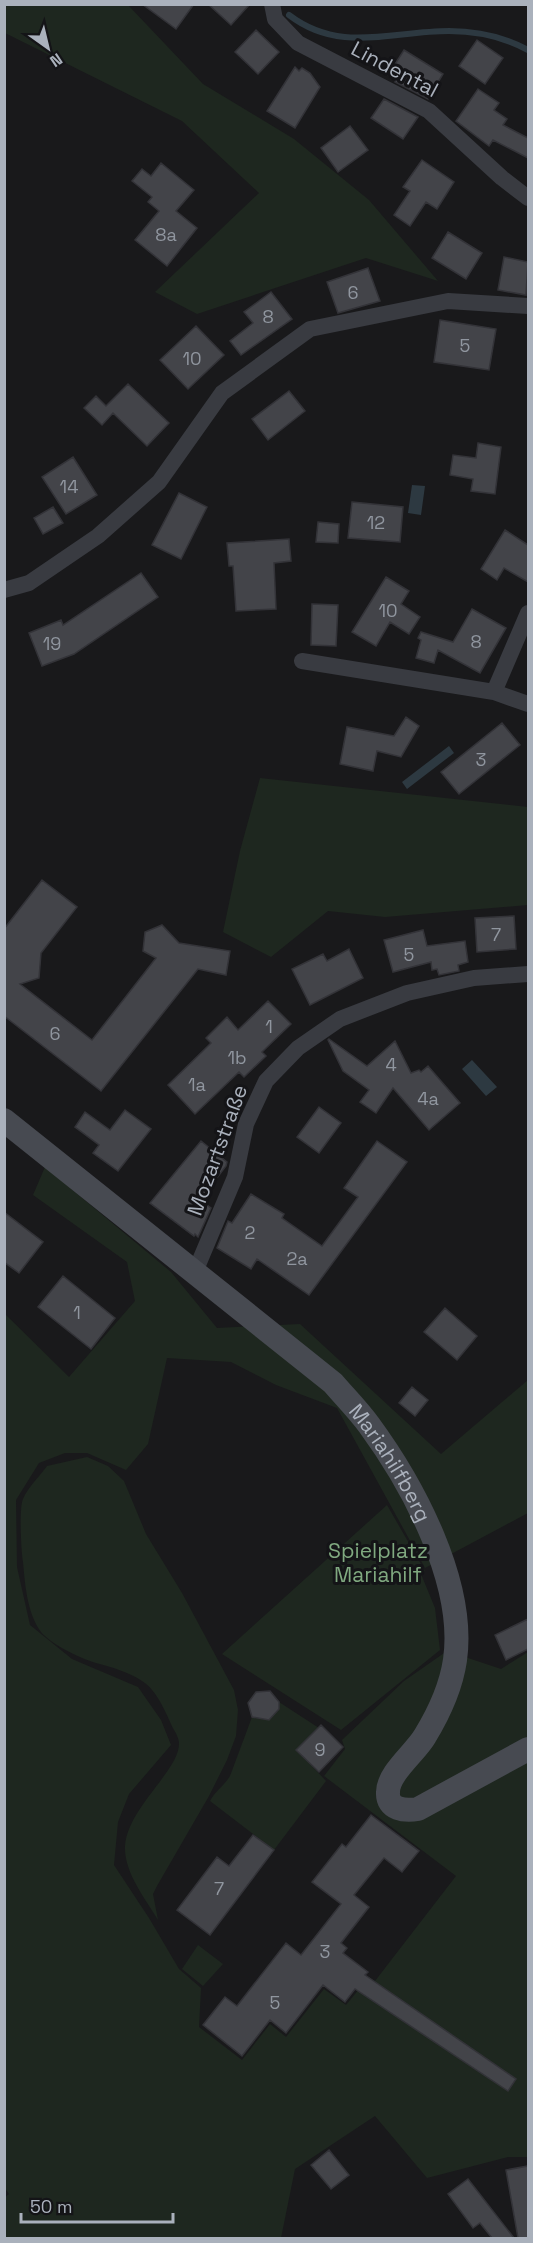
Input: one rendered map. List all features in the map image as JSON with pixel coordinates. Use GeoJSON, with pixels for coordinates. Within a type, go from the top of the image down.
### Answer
{"type":"FeatureCollection","features":[{"type":"Feature","properties":{"kind":"main road","name":"Mariahilfberg"},"geometry":{"type":"LineString","coordinates":[[4,1120],[333,1383],[368,1424],[423,1515],[441,1554],[456,1613],[455,1660],[444,1703],[424,1738],[390,1782],[387,1793],[390,1801],[397,1809],[406,1811],[418,1809],[528,1749]]}},
{"type":"Feature","properties":{"kind":"street","name":"Lindental"},"geometry":{"type":"LineString","coordinates":[[272,4],[274,19],[298,43],[429,111],[502,178],[528,198]]}},
{"type":"Feature","properties":{"kind":"street"},"geometry":{"type":"LineString","coordinates":[[4,590],[29,583],[98,536],[159,482],[222,393],[310,329],[448,301],[528,306]]}},
{"type":"Feature","properties":{"kind":"street"},"geometry":{"type":"LineString","coordinates":[[494,692],[528,613]]}},
{"type":"Feature","properties":{"kind":"street"},"geometry":{"type":"LineString","coordinates":[[302,661],[494,692],[528,705]]}},
{"type":"Feature","properties":{"kind":"street","name":"Mozartstraße"},"geometry":{"type":"LineString","coordinates":[[195,1272],[235,1177],[246,1124],[266,1081],[298,1048],[340,1019],[407,993],[474,978],[528,974]]}},
{"type":"Feature","properties":{"kind":"green space"},"geometry":{"type":"Polygon","coordinates":[[[4,5],[128,5],[203,84],[294,139],[369,200],[438,281],[366,258],[197,314],[155,292],[259,193],[182,121],[5,33],[4,5]]]}},
{"type":"Feature","properties":{"kind":"green space"},"geometry":{"type":"Polygon","coordinates":[[[260,778],[528,807],[528,905],[385,917],[328,911],[271,957],[223,932],[240,851],[260,778]]]}},
{"type":"Feature","properties":{"kind":"green space"},"geometry":{"type":"Polygon","coordinates":[[[45,1167],[171,1272],[217,1328],[300,1324],[441,1454],[528,1380],[528,1513],[425,1568],[337,1408],[276,1385],[231,1362],[167,1358],[148,1444],[126,1470],[87,1453],[65,1453],[39,1463],[16,1500],[17,1567],[30,1625],[72,1659],[138,1687],[161,1720],[171,1745],[129,1794],[118,1822],[114,1865],[179,1969],[201,1988],[199,2027],[242,2060],[270,2024],[286,2037],[324,1989],[346,2005],[369,1977],[375,1981],[456,1876],[324,1776],[345,1749],[342,1740],[404,1681],[447,1651],[501,1669],[528,1652],[528,2157],[508,2157],[427,2178],[375,2116],[295,2169],[281,2238],[5,2238],[5,2197],[9,2194],[4,2187],[4,1313],[69,1377],[135,1301],[127,1262],[33,1195],[45,1167]]]}},
{"type":"Feature","properties":{"kind":"green space"},"geometry":{"type":"Polygon","coordinates":[[[87,1457],[108,1466],[124,1481],[146,1534],[182,1593],[234,1690],[238,1710],[236,1736],[227,1760],[153,1894],[158,1920],[132,1875],[125,1846],[128,1831],[135,1817],[177,1754],[179,1743],[177,1736],[165,1710],[148,1685],[126,1672],[74,1654],[46,1637],[36,1624],[26,1589],[21,1539],[23,1499],[47,1466],[87,1457]]]}},
{"type":"Feature","properties":{"kind":"green space","name":"Spielplatz Mariahilf"},"geometry":{"type":"Polygon","coordinates":[[[387,1505],[425,1571],[421,1574],[435,1608],[440,1650],[341,1730],[222,1654],[387,1505]]]}},
{"type":"Feature","properties":{"kind":"green space"},"geometry":{"type":"Polygon","coordinates":[[[279,1702],[319,1728],[297,1750],[326,1781],[274,1850],[210,1801],[230,1776],[252,1717],[269,1720],[279,1709],[279,1702]]]}},
{"type":"Feature","properties":{"kind":"green space"},"geometry":{"type":"Polygon","coordinates":[[[198,1945],[223,1964],[203,1986],[182,1969],[198,1945]]]}},
{"type":"Feature","properties":{"kind":"shaded area"},"geometry":{"type":"Polygon","coordinates":[[[412,485],[425,486],[421,515],[408,513],[412,485]]]}},
{"type":"Feature","properties":{"kind":"shaded area"},"geometry":{"type":"Polygon","coordinates":[[[449,746],[454,753],[407,789],[402,782],[449,746]]]}},
{"type":"Feature","properties":{"kind":"shaded area"},"geometry":{"type":"Polygon","coordinates":[[[472,1060],[497,1087],[486,1096],[462,1069],[472,1060]]]}},
{"type":"Feature","properties":{"kind":"building"},"geometry":{"type":"Polygon","coordinates":[[[142,4],[194,4],[176,29],[142,4]]]}},
{"type":"Feature","properties":{"kind":"building"},"geometry":{"type":"Polygon","coordinates":[[[208,4],[250,4],[231,25],[208,4]]]}},
{"type":"Feature","properties":{"kind":"building"},"geometry":{"type":"Polygon","coordinates":[[[256,30],[279,52],[258,74],[235,52],[256,30]]]}},
{"type":"Feature","properties":{"kind":"building"},"geometry":{"type":"Polygon","coordinates":[[[477,40],[503,58],[485,84],[459,66],[477,40]]]}},
{"type":"Feature","properties":{"kind":"building"},"geometry":{"type":"Polygon","coordinates":[[[404,50],[443,74],[428,99],[395,82],[396,80],[388,75],[404,50]]]}},
{"type":"Feature","properties":{"kind":"building"},"geometry":{"type":"Polygon","coordinates":[[[295,67],[299,71],[302,68],[310,73],[320,87],[295,128],[267,111],[295,67]]]}},
{"type":"Feature","properties":{"kind":"building"},"geometry":{"type":"Polygon","coordinates":[[[478,89],[499,103],[494,110],[507,119],[503,125],[528,138],[528,158],[493,140],[489,146],[456,121],[478,89]]]}},
{"type":"Feature","properties":{"kind":"building"},"geometry":{"type":"Polygon","coordinates":[[[384,99],[418,117],[403,139],[371,118],[384,99]]]}},
{"type":"Feature","properties":{"kind":"building"},"geometry":{"type":"Polygon","coordinates":[[[350,126],[368,150],[338,172],[321,148],[350,126]]]}},
{"type":"Feature","properties":{"kind":"building"},"geometry":{"type":"Polygon","coordinates":[[[422,160],[454,182],[437,209],[426,202],[410,226],[394,215],[410,191],[403,187],[422,160]]]}},
{"type":"Feature","properties":{"kind":"building"},"geometry":{"type":"Polygon","coordinates":[[[161,163],[194,190],[176,211],[197,228],[167,266],[135,240],[159,211],[148,202],[152,197],[132,181],[142,169],[151,176],[161,163]]]}},
{"type":"Feature","properties":{"kind":"building"},"geometry":{"type":"Polygon","coordinates":[[[448,232],[482,253],[466,279],[432,258],[448,232]]]}},
{"type":"Feature","properties":{"kind":"building"},"geometry":{"type":"Polygon","coordinates":[[[504,257],[528,262],[526,295],[498,290],[504,257]]]}},
{"type":"Feature","properties":{"kind":"building"},"geometry":{"type":"Polygon","coordinates":[[[368,268],[380,301],[338,313],[327,282],[368,268]]]}},
{"type":"Feature","properties":{"kind":"building"},"geometry":{"type":"Polygon","coordinates":[[[271,292],[292,319],[241,355],[230,341],[253,323],[244,312],[271,292]]]}},
{"type":"Feature","properties":{"kind":"building"},"geometry":{"type":"Polygon","coordinates":[[[440,320],[496,329],[489,370],[434,362],[440,320]]]}},
{"type":"Feature","properties":{"kind":"building"},"geometry":{"type":"Polygon","coordinates":[[[196,326],[224,355],[188,389],[160,360],[196,326]]]}},
{"type":"Feature","properties":{"kind":"building"},"geometry":{"type":"Polygon","coordinates":[[[128,384],[169,423],[147,446],[113,413],[102,425],[84,408],[96,396],[106,406],[128,384]]]}},
{"type":"Feature","properties":{"kind":"building"},"geometry":{"type":"Polygon","coordinates":[[[289,391],[305,411],[268,440],[252,419],[289,391]]]}},
{"type":"Feature","properties":{"kind":"building"},"geometry":{"type":"Polygon","coordinates":[[[478,443],[501,447],[495,494],[471,491],[473,479],[450,475],[453,455],[476,458],[478,443]]]}},
{"type":"Feature","properties":{"kind":"building"},"geometry":{"type":"Polygon","coordinates":[[[73,457],[97,495],[66,514],[42,477],[73,457]]]}},
{"type":"Feature","properties":{"kind":"building"},"geometry":{"type":"Polygon","coordinates":[[[179,493],[207,507],[181,559],[152,545],[179,493]]]}},
{"type":"Feature","properties":{"kind":"building"},"geometry":{"type":"Polygon","coordinates":[[[352,502],[403,507],[400,542],[348,538],[352,502]]]}},
{"type":"Feature","properties":{"kind":"building"},"geometry":{"type":"Polygon","coordinates":[[[53,507],[63,523],[43,534],[34,518],[53,507]]]}},
{"type":"Feature","properties":{"kind":"building"},"geometry":{"type":"Polygon","coordinates":[[[318,522],[339,524],[338,543],[316,542],[318,522]]]}},
{"type":"Feature","properties":{"kind":"building"},"geometry":{"type":"Polygon","coordinates":[[[505,530],[528,545],[528,582],[504,568],[497,580],[481,569],[505,530]]]}},
{"type":"Feature","properties":{"kind":"building"},"geometry":{"type":"Polygon","coordinates":[[[289,539],[291,561],[274,563],[276,609],[236,611],[233,566],[229,566],[227,543],[289,539]]]}},
{"type":"Feature","properties":{"kind":"building"},"geometry":{"type":"Polygon","coordinates":[[[141,573],[158,597],[74,654],[42,666],[29,633],[61,620],[63,625],[141,573]]]}},
{"type":"Feature","properties":{"kind":"building"},"geometry":{"type":"Polygon","coordinates":[[[386,577],[409,591],[401,604],[420,617],[409,634],[390,622],[376,646],[352,632],[386,577]]]}},
{"type":"Feature","properties":{"kind":"building"},"geometry":{"type":"Polygon","coordinates":[[[312,604],[338,605],[336,646],[311,645],[312,604]]]}},
{"type":"Feature","properties":{"kind":"building"},"geometry":{"type":"Polygon","coordinates":[[[472,609],[506,628],[480,673],[438,650],[434,663],[416,658],[421,640],[418,638],[421,632],[453,642],[472,609]]]}},
{"type":"Feature","properties":{"kind":"building"},"geometry":{"type":"Polygon","coordinates":[[[406,717],[419,726],[401,757],[377,751],[373,771],[340,764],[347,727],[394,736],[406,717]]]}},
{"type":"Feature","properties":{"kind":"building"},"geometry":{"type":"Polygon","coordinates":[[[502,723],[520,745],[459,794],[441,772],[502,723]]]}},
{"type":"Feature","properties":{"kind":"building"},"geometry":{"type":"Polygon","coordinates":[[[42,880],[77,907],[41,953],[39,978],[20,984],[92,1040],[156,958],[143,951],[145,932],[162,925],[179,943],[230,951],[226,975],[198,969],[101,1091],[4,1016],[4,929],[42,880]]]}},
{"type":"Feature","properties":{"kind":"building"},"geometry":{"type":"Polygon","coordinates":[[[514,916],[516,949],[477,952],[475,918],[514,916]]]}},
{"type":"Feature","properties":{"kind":"building"},"geometry":{"type":"Polygon","coordinates":[[[423,930],[427,946],[465,941],[468,962],[458,965],[459,971],[439,975],[437,969],[432,970],[431,962],[393,972],[384,940],[423,930]]]}},
{"type":"Feature","properties":{"kind":"building"},"geometry":{"type":"Polygon","coordinates":[[[349,949],[363,978],[310,1005],[292,969],[323,954],[327,961],[349,949]]]}},
{"type":"Feature","properties":{"kind":"building"},"geometry":{"type":"Polygon","coordinates":[[[268,1001],[291,1024],[262,1052],[266,1056],[244,1077],[239,1072],[195,1114],[168,1085],[211,1043],[206,1038],[227,1017],[238,1030],[268,1001]]]}},
{"type":"Feature","properties":{"kind":"building"},"geometry":{"type":"Polygon","coordinates":[[[329,1039],[367,1066],[395,1041],[411,1073],[419,1070],[421,1072],[428,1066],[460,1103],[429,1130],[393,1088],[376,1113],[360,1102],[369,1090],[343,1071],[329,1039]]]}},
{"type":"Feature","properties":{"kind":"building"},"geometry":{"type":"Polygon","coordinates":[[[319,1107],[341,1123],[319,1153],[297,1137],[319,1107]]]}},
{"type":"Feature","properties":{"kind":"building"},"geometry":{"type":"Polygon","coordinates":[[[125,1110],[151,1129],[118,1171],[93,1153],[99,1145],[75,1127],[85,1112],[110,1130],[125,1110]]]}},
{"type":"Feature","properties":{"kind":"building"},"geometry":{"type":"Polygon","coordinates":[[[201,1141],[227,1162],[200,1200],[211,1208],[198,1237],[150,1203],[201,1141]]]}},
{"type":"Feature","properties":{"kind":"building"},"geometry":{"type":"Polygon","coordinates":[[[377,1141],[407,1162],[309,1295],[257,1259],[251,1269],[217,1248],[228,1221],[232,1223],[251,1194],[284,1214],[282,1218],[322,1246],[358,1197],[344,1188],[377,1141]]]}},
{"type":"Feature","properties":{"kind":"building"},"geometry":{"type":"Polygon","coordinates":[[[4,1212],[43,1242],[19,1273],[4,1262],[4,1212]]]}},
{"type":"Feature","properties":{"kind":"building"},"geometry":{"type":"Polygon","coordinates":[[[63,1276],[115,1318],[91,1349],[38,1307],[63,1276]]]}},
{"type":"Feature","properties":{"kind":"building"},"geometry":{"type":"Polygon","coordinates":[[[445,1308],[477,1336],[457,1360],[424,1332],[445,1308]]]}},
{"type":"Feature","properties":{"kind":"building"},"geometry":{"type":"Polygon","coordinates":[[[412,1387],[428,1400],[415,1416],[399,1403],[412,1387]]]}},
{"type":"Feature","properties":{"kind":"building"},"geometry":{"type":"Polygon","coordinates":[[[528,1619],[528,1649],[506,1660],[495,1635],[528,1619]]]}},
{"type":"Feature","properties":{"kind":"building"},"geometry":{"type":"Polygon","coordinates":[[[270,1691],[279,1702],[279,1709],[269,1720],[252,1717],[248,1703],[256,1692],[270,1691]]]}},
{"type":"Feature","properties":{"kind":"building"},"geometry":{"type":"Polygon","coordinates":[[[321,1725],[343,1747],[319,1772],[296,1750],[321,1725]]]}},
{"type":"Feature","properties":{"kind":"building"},"geometry":{"type":"Polygon","coordinates":[[[371,1815],[419,1851],[402,1872],[384,1858],[354,1895],[369,1907],[341,1943],[347,1948],[343,1953],[368,1972],[365,1975],[516,2079],[508,2091],[355,1989],[345,2002],[323,1985],[286,2033],[270,2020],[242,2056],[203,2025],[225,1997],[237,2006],[286,1943],[301,1955],[341,1904],[312,1882],[342,1844],[346,1847],[371,1815]]]}},
{"type":"Feature","properties":{"kind":"building"},"geometry":{"type":"Polygon","coordinates":[[[253,1835],[274,1850],[210,1935],[177,1910],[217,1857],[229,1866],[253,1835]]]}},
{"type":"Feature","properties":{"kind":"building"},"geometry":{"type":"Polygon","coordinates":[[[329,2150],[349,2175],[331,2189],[311,2165],[329,2150]]]}},
{"type":"Feature","properties":{"kind":"building"},"geometry":{"type":"Polygon","coordinates":[[[528,2166],[528,2238],[518,2238],[506,2170],[528,2166]]]}},
{"type":"Feature","properties":{"kind":"building"},"geometry":{"type":"Polygon","coordinates":[[[468,2179],[514,2238],[492,2238],[480,2223],[473,2228],[448,2194],[468,2179]]]}},
{"type":"Feature","properties":{"kind":"waterway"},"geometry":{"type":"LineString","coordinates":[[289,15],[308,27],[327,34],[347,37],[366,38],[459,31],[500,38],[528,50]]}}]}
